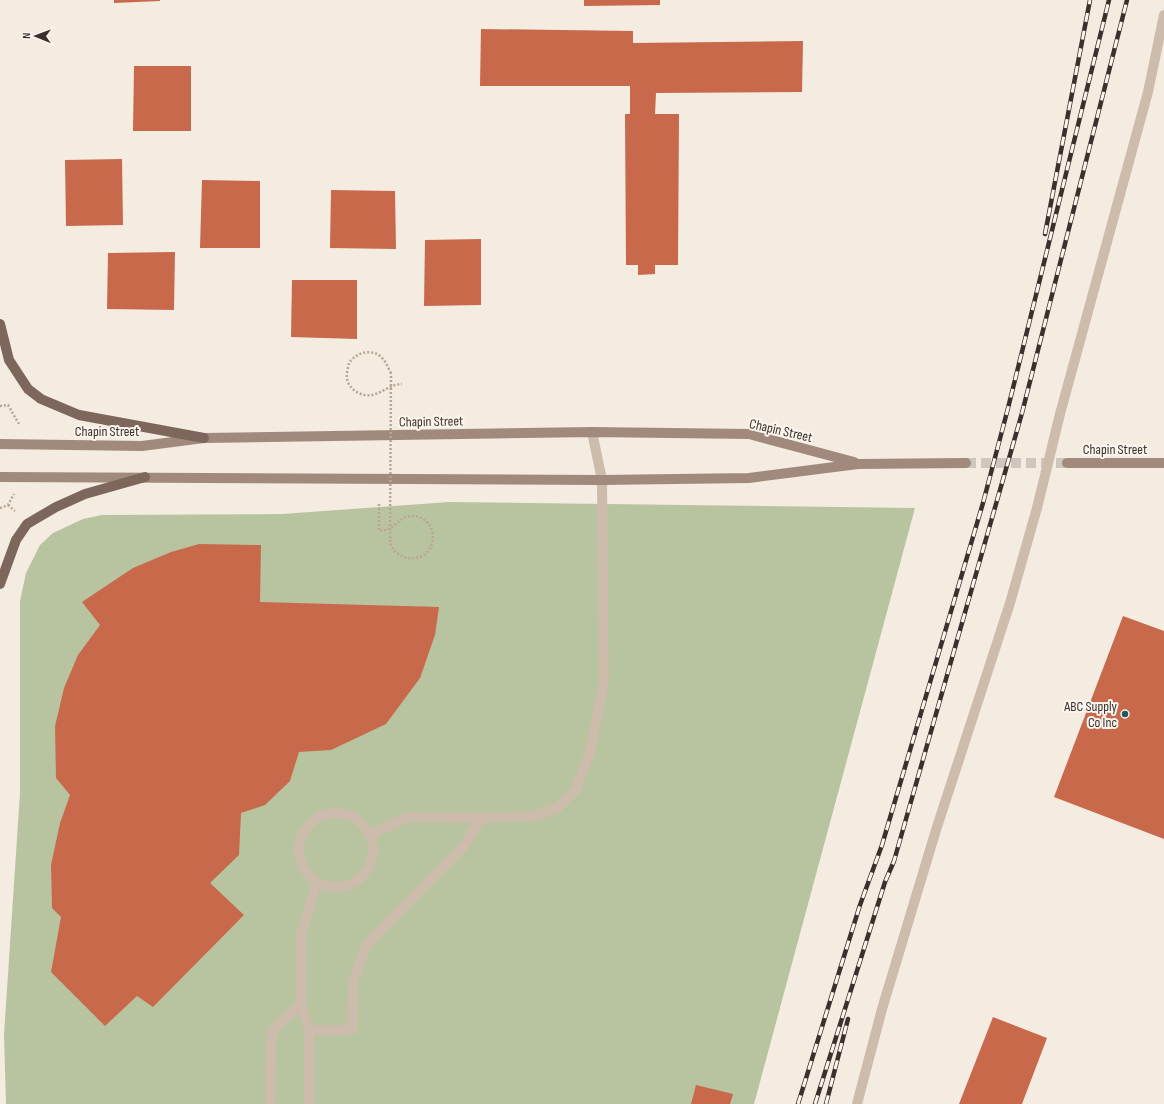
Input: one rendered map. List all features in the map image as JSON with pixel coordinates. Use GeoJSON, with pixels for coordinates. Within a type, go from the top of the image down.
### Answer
{"type":"FeatureCollection","features":[{"type":"Feature","properties":{"kind":"main road"},"geometry":{"type":"LineString","coordinates":[[0,324],[9,360],[28,390],[41,399],[79,415],[204,438]]}},
{"type":"Feature","properties":{"kind":"main road","name":"Chapin Street"},"geometry":{"type":"LineString","coordinates":[[0,444],[142,446],[204,438],[592,432],[749,434],[858,464]]}},
{"type":"Feature","properties":{"kind":"main road","name":"Chapin Street"},"geometry":{"type":"LineString","coordinates":[[0,477],[602,480],[749,478],[858,464],[966,463]]}},
{"type":"Feature","properties":{"kind":"main road","name":"Chapin Street"},"geometry":{"type":"LineString","coordinates":[[1067,463],[1164,463]]}},
{"type":"Feature","properties":{"kind":"main road"},"geometry":{"type":"LineString","coordinates":[[0,584],[16,540],[27,524],[56,507],[85,494],[145,477]]}},
{"type":"Feature","properties":{"kind":"lane"},"geometry":{"type":"LineString","coordinates":[[856,1104],[882,1009],[936,830],[1010,603],[1037,508],[1060,414],[1148,92],[1164,15]]}},
{"type":"Feature","properties":{"kind":"lane"},"geometry":{"type":"LineString","coordinates":[[370,835],[408,817],[482,818],[535,816],[557,808],[575,791],[590,752],[604,682],[602,480],[592,432]]}},
{"type":"Feature","properties":{"kind":"lane"},"geometry":{"type":"LineString","coordinates":[[341,813],[353,817],[363,824],[370,835],[373,846],[372,858],[368,869],[361,878],[351,884],[339,887],[328,886],[317,882],[307,873],[301,862],[299,850],[301,838],[308,826],[317,818],[329,814],[341,813]]}},
{"type":"Feature","properties":{"kind":"lane"},"geometry":{"type":"LineString","coordinates":[[309,1030],[352,1030],[354,982],[367,944],[463,847],[482,818]]}},
{"type":"Feature","properties":{"kind":"lane"},"geometry":{"type":"LineString","coordinates":[[309,1104],[309,1030],[301,1003],[301,935],[317,882]]}},
{"type":"Feature","properties":{"kind":"lane"},"geometry":{"type":"LineString","coordinates":[[270,1104],[271,1044],[274,1030],[301,1003]]}},
{"type":"Feature","properties":{"kind":"path"},"geometry":{"type":"LineString","coordinates":[[379,504],[379,530],[390,529],[401,519],[406,517],[413,516],[427,521],[432,533],[432,543],[428,551],[422,556],[409,559],[398,554],[392,549],[390,542],[390,538],[391,373],[385,361],[374,353],[367,352],[359,354],[348,363],[347,379],[353,390],[367,396],[373,395],[397,384],[402,384]]}},
{"type":"Feature","properties":{"kind":"path"},"geometry":{"type":"LineString","coordinates":[[0,406],[8,405],[19,424]]}},
{"type":"Feature","properties":{"kind":"path"},"geometry":{"type":"LineString","coordinates":[[0,508],[8,505],[18,488]]}},
{"type":"Feature","properties":{"kind":"path"},"geometry":{"type":"LineString","coordinates":[[8,505],[17,512]]}},
{"type":"Feature","properties":{"kind":"green space"},"geometry":{"type":"Polygon","coordinates":[[[449,502],[915,508],[754,1104],[6,1104],[4,1035],[20,793],[20,601],[26,573],[40,545],[53,533],[83,519],[102,515],[282,514],[449,502]]]}},
{"type":"Feature","properties":{"kind":"building"},"geometry":{"type":"Polygon","coordinates":[[[114,0],[160,0],[160,1],[114,3],[114,0]]]}},
{"type":"Feature","properties":{"kind":"building"},"geometry":{"type":"Polygon","coordinates":[[[584,0],[660,0],[660,5],[584,6],[584,0]]]}},
{"type":"Feature","properties":{"kind":"building"},"geometry":{"type":"Polygon","coordinates":[[[481,29],[633,31],[633,43],[803,41],[802,92],[656,93],[655,114],[679,114],[678,265],[655,265],[655,274],[638,275],[638,265],[626,265],[625,114],[630,114],[630,86],[480,86],[481,29]]]}},
{"type":"Feature","properties":{"kind":"building"},"geometry":{"type":"Polygon","coordinates":[[[134,66],[191,66],[191,131],[133,131],[134,66]]]}},
{"type":"Feature","properties":{"kind":"building"},"geometry":{"type":"Polygon","coordinates":[[[122,159],[123,225],[66,226],[65,160],[122,159]]]}},
{"type":"Feature","properties":{"kind":"building"},"geometry":{"type":"Polygon","coordinates":[[[202,180],[260,181],[260,248],[200,248],[202,180]]]}},
{"type":"Feature","properties":{"kind":"building"},"geometry":{"type":"Polygon","coordinates":[[[331,190],[395,191],[396,249],[330,248],[331,190]]]}},
{"type":"Feature","properties":{"kind":"building"},"geometry":{"type":"Polygon","coordinates":[[[481,239],[481,305],[424,306],[425,240],[481,239]]]}},
{"type":"Feature","properties":{"kind":"building"},"geometry":{"type":"Polygon","coordinates":[[[175,252],[174,310],[107,309],[108,253],[175,252]]]}},
{"type":"Feature","properties":{"kind":"building"},"geometry":{"type":"Polygon","coordinates":[[[292,280],[357,280],[357,339],[291,337],[292,280]]]}},
{"type":"Feature","properties":{"kind":"building"},"geometry":{"type":"Polygon","coordinates":[[[199,544],[261,545],[260,602],[439,607],[435,635],[420,678],[386,724],[331,750],[299,752],[290,781],[265,805],[241,813],[239,855],[210,883],[244,915],[153,1007],[137,996],[105,1026],[51,972],[61,917],[52,908],[51,865],[60,823],[70,795],[56,778],[55,726],[64,688],[78,655],[100,625],[82,602],[133,568],[171,552],[199,544]]]}},
{"type":"Feature","properties":{"kind":"building","name":"ABC Supply Co Inc"},"geometry":{"type":"Polygon","coordinates":[[[1123,616],[1164,631],[1164,839],[1054,797],[1123,616]]]}},
{"type":"Feature","properties":{"kind":"building"},"geometry":{"type":"Polygon","coordinates":[[[993,1017],[1047,1038],[1022,1104],[959,1104],[993,1017]]]}},
{"type":"Feature","properties":{"kind":"building"},"geometry":{"type":"Polygon","coordinates":[[[696,1085],[733,1094],[730,1104],[691,1104],[696,1085]]]}},
{"type":"Feature","properties":{"kind":"tunnel"},"geometry":{"type":"LineString","coordinates":[[966,463],[1067,463]]}},
{"type":"Feature","properties":{"kind":"railway"},"geometry":{"type":"LineString","coordinates":[[1045,234],[1090,0]]}},
{"type":"Feature","properties":{"kind":"railway"},"geometry":{"type":"LineString","coordinates":[[798,1104],[860,905],[882,845],[983,503],[1109,0]]}},
{"type":"Feature","properties":{"kind":"railway"},"geometry":{"type":"LineString","coordinates":[[815,1104],[885,882],[894,861],[1022,413],[1127,0]]}},
{"type":"Feature","properties":{"kind":"railway"},"geometry":{"type":"LineString","coordinates":[[826,1104],[848,1019]]}},
{"type":"Feature","properties":{"kind":"place","name":"ABC Supply Co Inc"},"geometry":{"type":"Point","coordinates":[1125,714]}}]}
